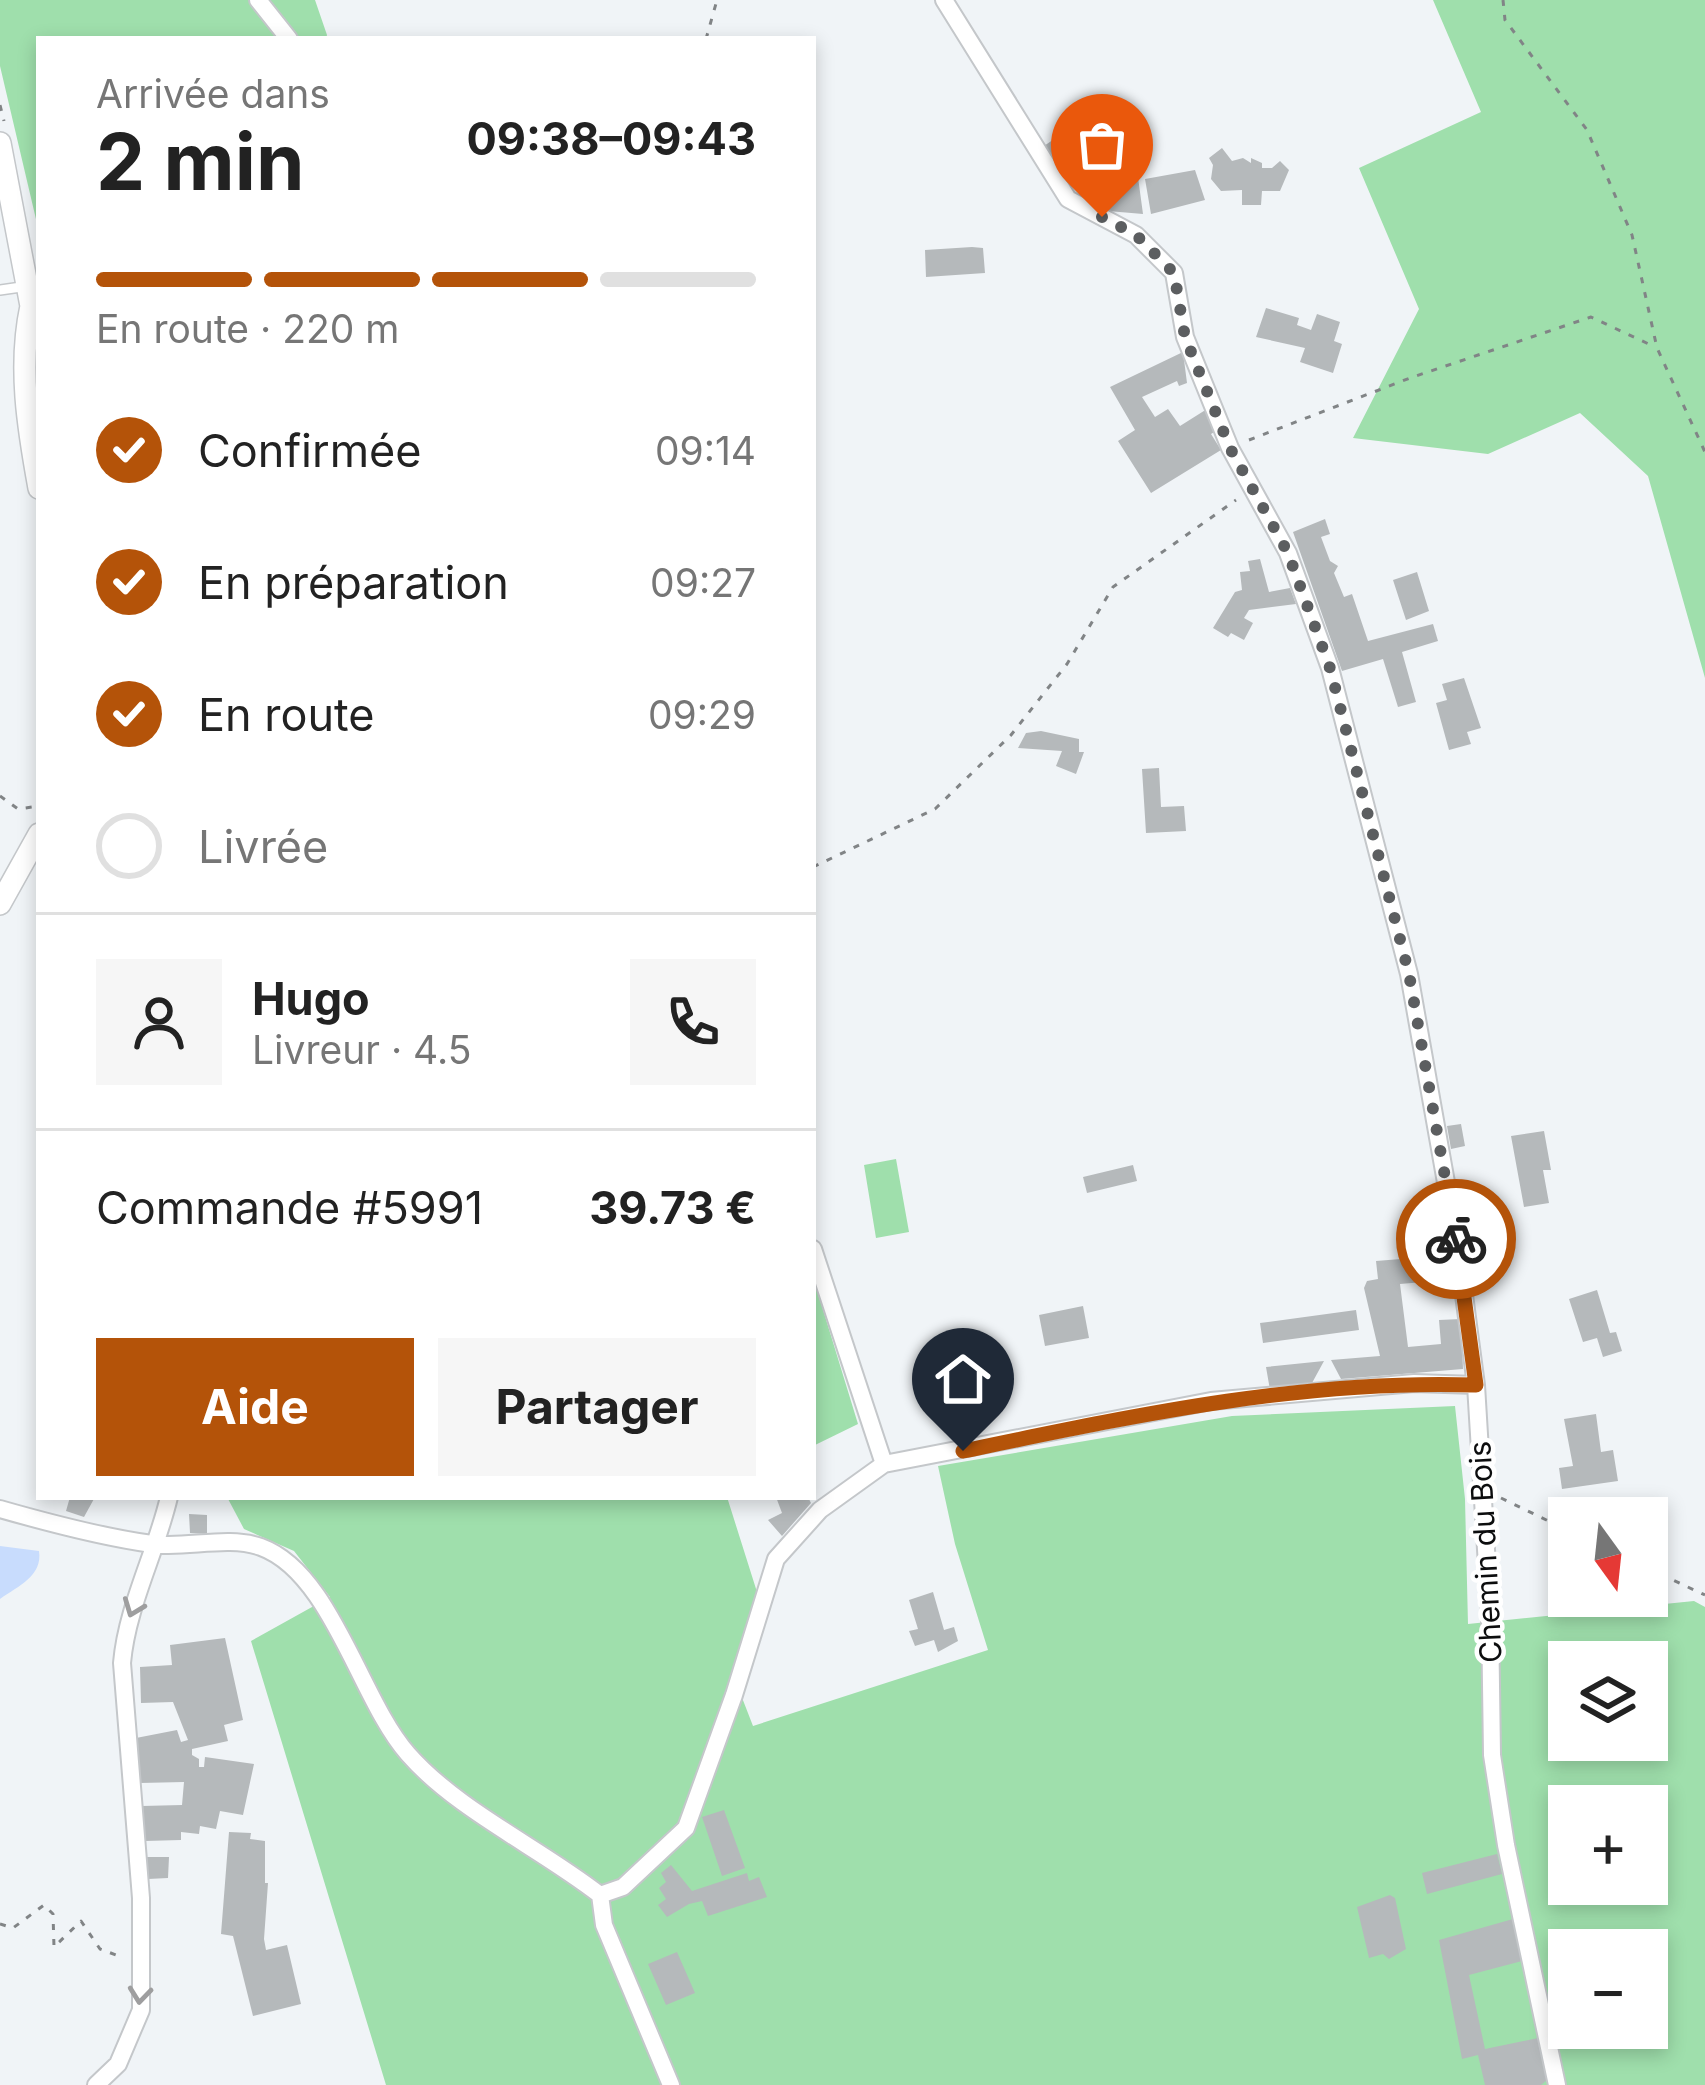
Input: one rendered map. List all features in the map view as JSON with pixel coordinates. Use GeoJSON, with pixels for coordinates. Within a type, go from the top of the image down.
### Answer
{"type":"FeatureCollection","features":[{"type":"Feature","properties":{"kind":"street"},"geometry":{"type":"LineString","coordinates":[[259,0],[287,36]]}},
{"type":"Feature","properties":{"kind":"street","name":"Chemin du Bois"},"geometry":{"type":"LineString","coordinates":[[944,0],[1068,199],[1136,235],[1174,273],[1185,337],[1230,448],[1288,553],[1330,668],[1384,868],[1426,1056],[1476,1385],[1492,1755],[1505,1845],[1557,2085]]}},
{"type":"Feature","properties":{"kind":"street"},"geometry":{"type":"LineString","coordinates":[[0,143],[32,305],[25,336],[28,428],[36,472]]}},
{"type":"Feature","properties":{"kind":"street"},"geometry":{"type":"LineString","coordinates":[[0,904],[36,839]]}},
{"type":"Feature","properties":{"kind":"street"},"geometry":{"type":"LineString","coordinates":[[816,1258],[884,1464]]}},
{"type":"Feature","properties":{"kind":"street"},"geometry":{"type":"LineString","coordinates":[[600,1895],[623,1887],[686,1828],[776,1559],[820,1510],[884,1464],[1210,1402],[1414,1383],[1476,1385]]}},
{"type":"Feature","properties":{"kind":"street"},"geometry":{"type":"LineString","coordinates":[[96,2085],[118,2064],[141,2010],[143,1958],[122,1663],[125,1628],[157,1545],[168,1500]]}},
{"type":"Feature","properties":{"kind":"street"},"geometry":{"type":"LineString","coordinates":[[0,1509],[157,1545],[189,1540],[261,1547],[295,1570],[316,1596],[406,1753],[443,1787],[600,1895],[604,1925],[671,2085]]}},
{"type":"Feature","properties":{"kind":"lane"},"geometry":{"type":"LineString","coordinates":[[0,290],[32,305]]}},
{"type":"Feature","properties":{"kind":"path"},"geometry":{"type":"LineString","coordinates":[[707,36],[716,0]]}},
{"type":"Feature","properties":{"kind":"path"},"geometry":{"type":"LineString","coordinates":[[1503,0],[1505,20],[1587,130],[1632,235],[1657,348],[1705,452]]}},
{"type":"Feature","properties":{"kind":"path"},"geometry":{"type":"LineString","coordinates":[[1230,448],[1591,317],[1657,348]]}},
{"type":"Feature","properties":{"kind":"path"},"geometry":{"type":"LineString","coordinates":[[816,866],[935,808],[1025,717],[1067,664],[1113,587],[1252,488]]}},
{"type":"Feature","properties":{"kind":"path"},"geometry":{"type":"LineString","coordinates":[[0,796],[18,809],[36,806]]}},
{"type":"Feature","properties":{"kind":"path"},"geometry":{"type":"LineString","coordinates":[[1483,1490],[1548,1521]]}},
{"type":"Feature","properties":{"kind":"path"},"geometry":{"type":"LineString","coordinates":[[1668,1578],[1705,1595]]}},
{"type":"Feature","properties":{"kind":"path"},"geometry":{"type":"LineString","coordinates":[[0,1924],[13,1928],[44,1905],[55,1923],[54,1947],[81,1921],[109,1954],[143,1958]]}},
{"type":"Feature","properties":{"kind":"green space"},"geometry":{"type":"Polygon","coordinates":[[[0,0],[315,0],[327,35],[36,36],[36,219],[0,66],[0,0]]]}},
{"type":"Feature","properties":{"kind":"green space"},"geometry":{"type":"Polygon","coordinates":[[[1433,0],[1705,0],[1705,678],[1648,476],[1580,413],[1488,454],[1353,438],[1419,309],[1359,168],[1481,112],[1433,0]]]}},
{"type":"Feature","properties":{"kind":"green space"},"geometry":{"type":"Polygon","coordinates":[[[896,1159],[909,1232],[876,1238],[864,1165],[896,1159]]]}},
{"type":"Feature","properties":{"kind":"green space"},"geometry":{"type":"Polygon","coordinates":[[[816,1287],[858,1424],[816,1445],[816,1287]]]}},
{"type":"Feature","properties":{"kind":"green space"},"geometry":{"type":"Polygon","coordinates":[[[1455,1406],[1465,1499],[1468,1624],[1548,1616],[1668,1617],[1668,1604],[1694,1601],[1705,1607],[1705,2085],[386,2085],[251,1641],[330,1597],[294,1551],[244,1529],[229,1500],[728,1500],[757,1592],[734,1677],[753,1726],[988,1650],[955,1544],[938,1466],[1232,1416],[1455,1406]]]}},
{"type":"Feature","properties":{"kind":"water"},"geometry":{"type":"Polygon","coordinates":[[[0,1546],[39,1551],[39,1560],[28,1580],[0,1599],[0,1546]]]}},
{"type":"Feature","properties":{"kind":"building"},"geometry":{"type":"Polygon","coordinates":[[[1079,122],[1093,141],[1076,155],[1090,184],[1078,189],[1044,146],[1079,122]]]}},
{"type":"Feature","properties":{"kind":"building"},"geometry":{"type":"Polygon","coordinates":[[[1222,148],[1232,161],[1243,158],[1251,163],[1251,158],[1262,163],[1262,168],[1272,168],[1280,161],[1289,170],[1280,191],[1262,191],[1261,205],[1242,205],[1242,190],[1221,191],[1211,179],[1209,158],[1222,148]]]}},
{"type":"Feature","properties":{"kind":"building"},"geometry":{"type":"Polygon","coordinates":[[[1137,170],[1143,214],[1108,211],[1103,177],[1137,170]]]}},
{"type":"Feature","properties":{"kind":"building"},"geometry":{"type":"Polygon","coordinates":[[[1195,170],[1205,200],[1151,214],[1145,179],[1195,170]]]}},
{"type":"Feature","properties":{"kind":"building"},"geometry":{"type":"Polygon","coordinates":[[[983,248],[985,273],[926,277],[925,250],[983,248]]]}},
{"type":"Feature","properties":{"kind":"building"},"geometry":{"type":"Polygon","coordinates":[[[1266,308],[1299,318],[1297,325],[1311,330],[1317,314],[1340,322],[1334,341],[1342,344],[1333,373],[1300,362],[1305,348],[1256,337],[1266,308]]]}},
{"type":"Feature","properties":{"kind":"building"},"geometry":{"type":"Polygon","coordinates":[[[1183,352],[1187,383],[1179,386],[1177,381],[1142,397],[1155,417],[1168,409],[1180,426],[1207,409],[1219,429],[1211,434],[1221,450],[1151,493],[1118,441],[1135,430],[1110,387],[1183,352]]]}},
{"type":"Feature","properties":{"kind":"building"},"geometry":{"type":"Polygon","coordinates":[[[1325,519],[1330,534],[1321,537],[1330,561],[1338,566],[1334,573],[1344,597],[1352,594],[1368,641],[1433,624],[1438,641],[1402,652],[1416,702],[1398,707],[1383,659],[1342,671],[1293,532],[1325,519]]]}},
{"type":"Feature","properties":{"kind":"building"},"geometry":{"type":"Polygon","coordinates":[[[1260,559],[1269,592],[1290,588],[1296,604],[1249,610],[1244,618],[1253,623],[1244,640],[1231,633],[1228,637],[1213,628],[1235,592],[1242,590],[1240,572],[1250,571],[1248,561],[1260,559]]]}},
{"type":"Feature","properties":{"kind":"building"},"geometry":{"type":"Polygon","coordinates":[[[1417,572],[1429,611],[1406,620],[1393,580],[1417,572]]]}},
{"type":"Feature","properties":{"kind":"building"},"geometry":{"type":"Polygon","coordinates":[[[1464,678],[1481,728],[1467,732],[1471,744],[1449,750],[1436,703],[1447,700],[1442,684],[1464,678]]]}},
{"type":"Feature","properties":{"kind":"building"},"geometry":{"type":"Polygon","coordinates":[[[1041,731],[1079,739],[1079,752],[1084,752],[1076,774],[1056,766],[1062,751],[1018,748],[1026,733],[1041,731]]]}},
{"type":"Feature","properties":{"kind":"building"},"geometry":{"type":"Polygon","coordinates":[[[1159,768],[1161,807],[1184,806],[1186,831],[1146,833],[1142,769],[1159,768]]]}},
{"type":"Feature","properties":{"kind":"building"},"geometry":{"type":"Polygon","coordinates":[[[1461,1124],[1465,1146],[1451,1149],[1447,1126],[1461,1124]]]}},
{"type":"Feature","properties":{"kind":"building"},"geometry":{"type":"Polygon","coordinates":[[[1544,1131],[1551,1170],[1543,1170],[1549,1203],[1524,1207],[1511,1136],[1544,1131]]]}},
{"type":"Feature","properties":{"kind":"building"},"geometry":{"type":"Polygon","coordinates":[[[1133,1165],[1137,1181],[1087,1193],[1083,1177],[1133,1165]]]}},
{"type":"Feature","properties":{"kind":"building"},"geometry":{"type":"Polygon","coordinates":[[[1451,1255],[1456,1285],[1448,1286],[1447,1280],[1400,1284],[1408,1347],[1441,1344],[1439,1320],[1461,1319],[1463,1369],[1341,1379],[1331,1360],[1380,1356],[1364,1288],[1367,1281],[1378,1279],[1376,1261],[1451,1255]]]}},
{"type":"Feature","properties":{"kind":"building"},"geometry":{"type":"Polygon","coordinates":[[[1597,1290],[1610,1333],[1616,1332],[1622,1351],[1603,1357],[1597,1338],[1583,1342],[1569,1299],[1597,1290]]]}},
{"type":"Feature","properties":{"kind":"building"},"geometry":{"type":"Polygon","coordinates":[[[1083,1306],[1089,1338],[1045,1346],[1039,1315],[1083,1306]]]}},
{"type":"Feature","properties":{"kind":"building"},"geometry":{"type":"Polygon","coordinates":[[[1356,1310],[1359,1330],[1263,1343],[1260,1323],[1356,1310]]]}},
{"type":"Feature","properties":{"kind":"building"},"geometry":{"type":"Polygon","coordinates":[[[1324,1361],[1312,1383],[1270,1390],[1266,1367],[1324,1361]]]}},
{"type":"Feature","properties":{"kind":"building"},"geometry":{"type":"Polygon","coordinates":[[[1596,1414],[1601,1452],[1613,1450],[1618,1481],[1562,1489],[1559,1468],[1573,1466],[1564,1419],[1596,1414]]]}},
{"type":"Feature","properties":{"kind":"building"},"geometry":{"type":"Polygon","coordinates":[[[69,1500],[93,1500],[84,1517],[66,1511],[69,1500]]]}},
{"type":"Feature","properties":{"kind":"building"},"geometry":{"type":"Polygon","coordinates":[[[777,1500],[811,1503],[782,1536],[768,1520],[782,1513],[777,1500]]]}},
{"type":"Feature","properties":{"kind":"building"},"geometry":{"type":"Polygon","coordinates":[[[189,1514],[207,1515],[207,1534],[190,1533],[189,1514]]]}},
{"type":"Feature","properties":{"kind":"building"},"geometry":{"type":"Polygon","coordinates":[[[933,1592],[944,1630],[954,1627],[958,1641],[938,1652],[934,1640],[915,1646],[909,1631],[918,1629],[909,1600],[933,1592]]]}},
{"type":"Feature","properties":{"kind":"building"},"geometry":{"type":"Polygon","coordinates":[[[225,1638],[243,1720],[224,1725],[228,1741],[192,1749],[192,1755],[199,1759],[199,1767],[204,1767],[205,1757],[254,1764],[243,1815],[220,1811],[216,1829],[200,1826],[199,1834],[181,1832],[181,1840],[145,1841],[142,1806],[182,1805],[184,1782],[140,1783],[136,1738],[177,1730],[181,1742],[188,1740],[173,1702],[141,1703],[140,1667],[172,1665],[170,1645],[225,1638]]]}},
{"type":"Feature","properties":{"kind":"building"},"geometry":{"type":"Polygon","coordinates":[[[724,1810],[745,1868],[722,1876],[702,1817],[724,1810]]]}},
{"type":"Feature","properties":{"kind":"building"},"geometry":{"type":"Polygon","coordinates":[[[229,1832],[251,1833],[250,1839],[265,1841],[266,1950],[287,1945],[301,2004],[253,2016],[233,1936],[221,1934],[229,1832]]]}},
{"type":"Feature","properties":{"kind":"building"},"geometry":{"type":"Polygon","coordinates":[[[1497,1854],[1502,1874],[1427,1894],[1422,1873],[1497,1854]]]}},
{"type":"Feature","properties":{"kind":"building"},"geometry":{"type":"Polygon","coordinates":[[[146,1857],[169,1857],[168,1878],[148,1879],[146,1857]]]}},
{"type":"Feature","properties":{"kind":"building"},"geometry":{"type":"Polygon","coordinates":[[[671,1865],[692,1891],[747,1873],[749,1881],[759,1877],[767,1897],[708,1916],[702,1901],[667,1917],[658,1905],[666,1899],[659,1888],[666,1882],[661,1873],[671,1865]]]}},
{"type":"Feature","properties":{"kind":"building"},"geometry":{"type":"Polygon","coordinates":[[[1390,1895],[1395,1898],[1406,1949],[1389,1959],[1383,1954],[1369,1958],[1357,1907],[1390,1895]]]}},
{"type":"Feature","properties":{"kind":"building"},"geometry":{"type":"Polygon","coordinates":[[[1513,1919],[1522,1961],[1469,1975],[1485,2049],[1538,2038],[1547,2080],[1541,2085],[1485,2085],[1478,2055],[1462,2059],[1439,1940],[1513,1919]]]}},
{"type":"Feature","properties":{"kind":"building"},"geometry":{"type":"Polygon","coordinates":[[[677,1952],[695,1993],[666,2005],[648,1964],[677,1952]]]}},
{"type":"Feature","properties":{"kind":"way so far"},"geometry":{"type":"LineString","coordinates":[[1102,217],[1136,235],[1174,273],[1185,337],[1230,448],[1288,553],[1330,668],[1409,974],[1456,1239]]}},
{"type":"Feature","properties":{"kind":"route"},"geometry":{"type":"LineString","coordinates":[[963,1451],[1210,1402],[1414,1383],[1476,1385],[1456,1239]]}}]}
